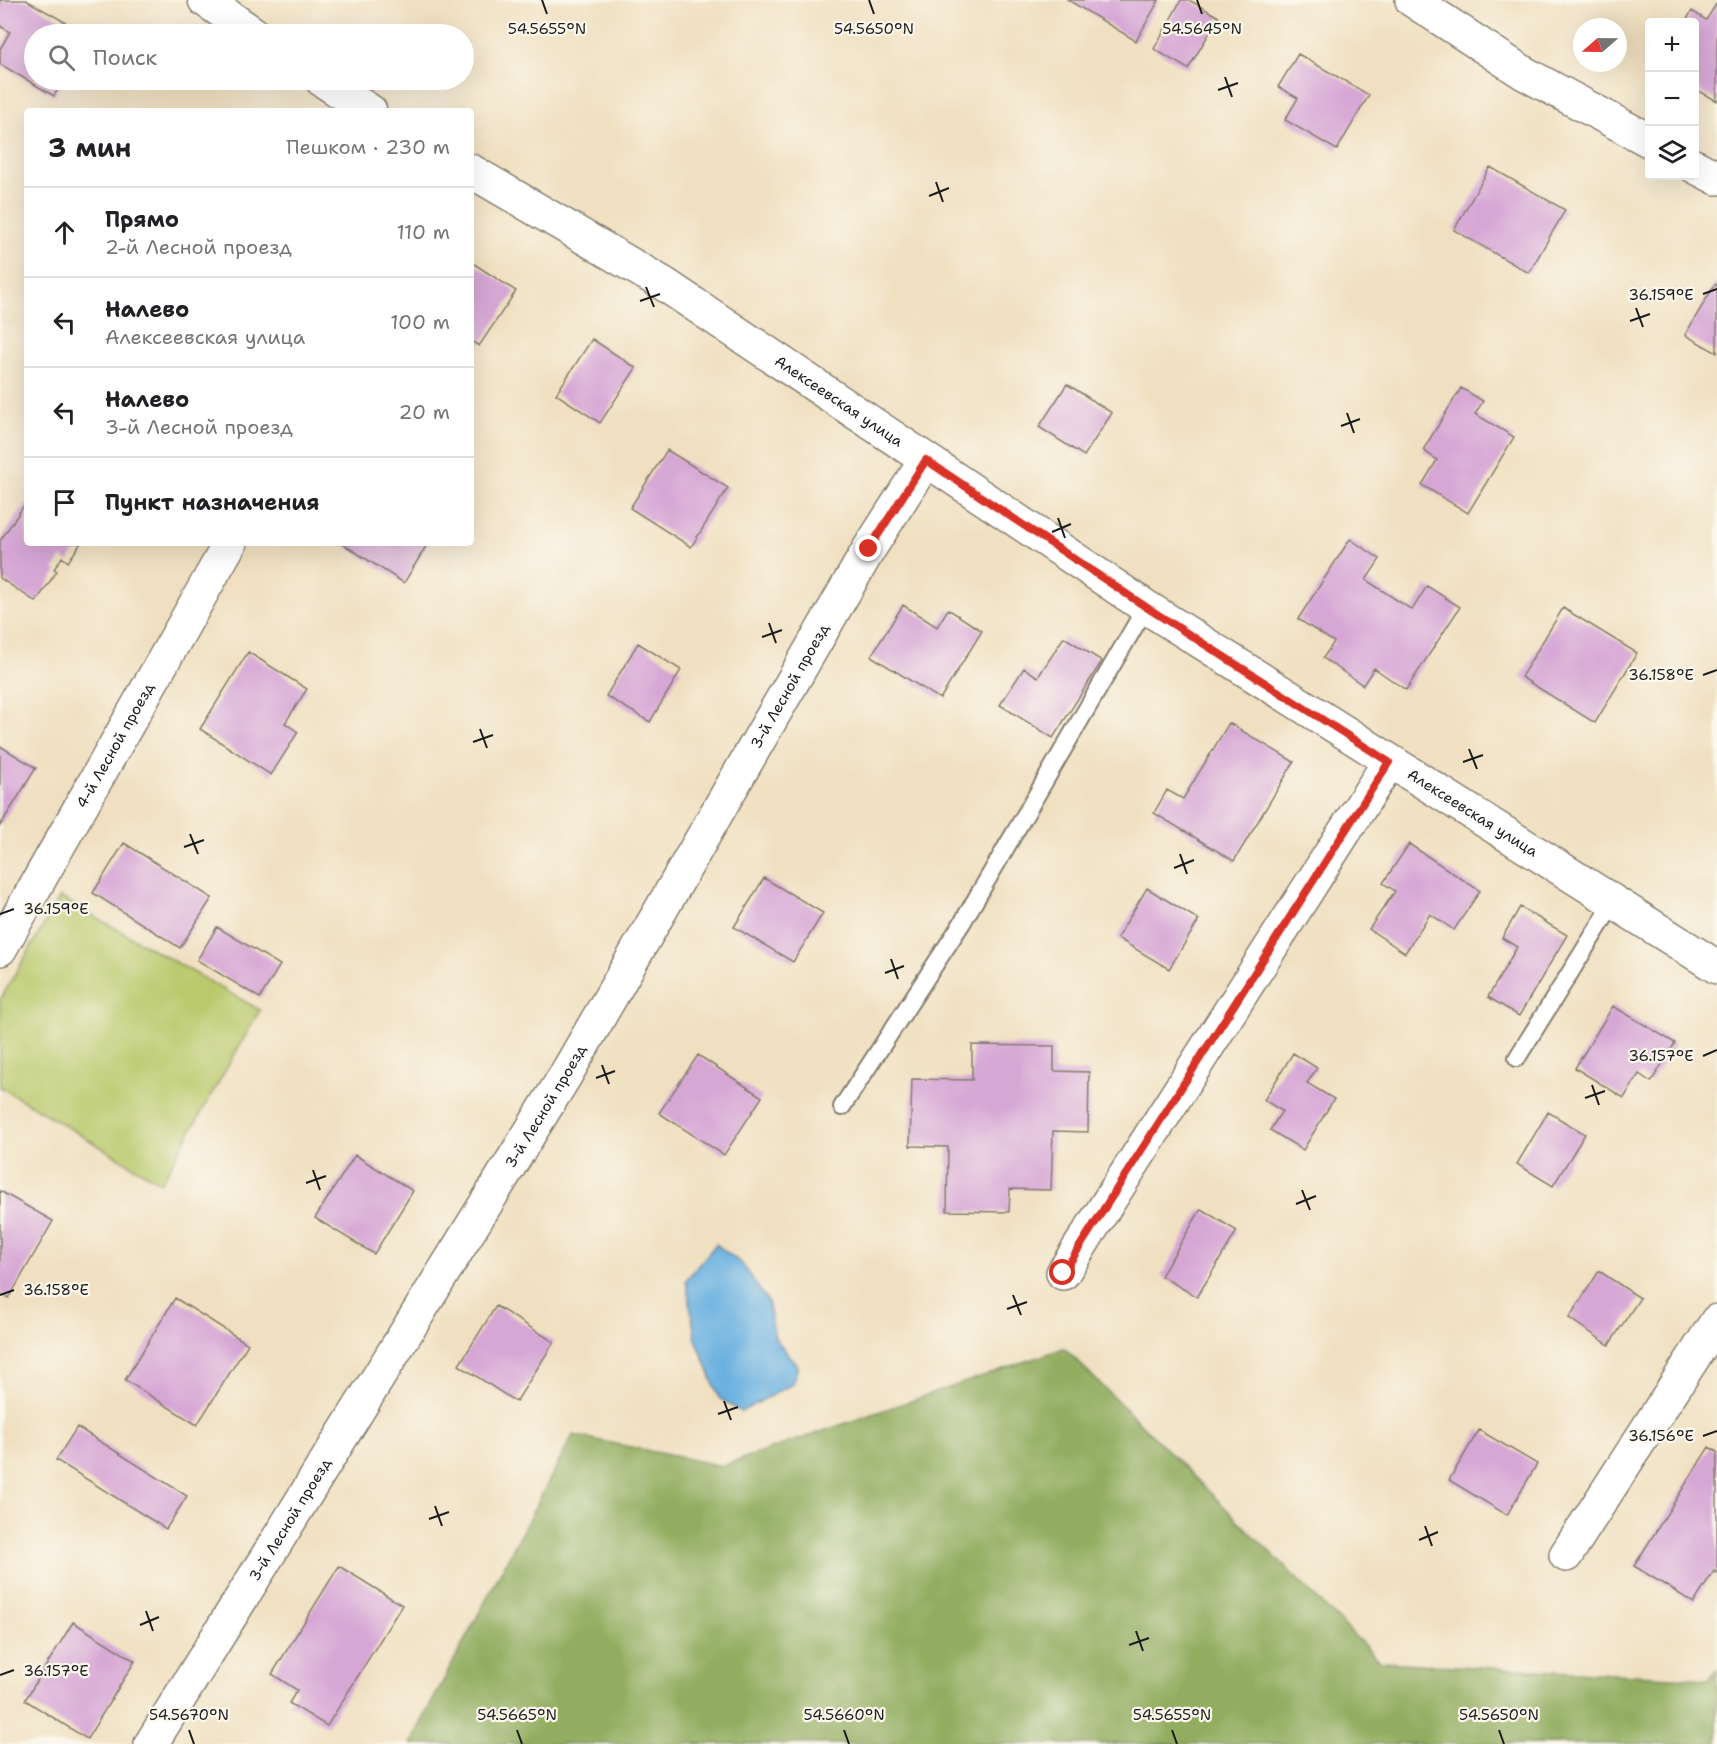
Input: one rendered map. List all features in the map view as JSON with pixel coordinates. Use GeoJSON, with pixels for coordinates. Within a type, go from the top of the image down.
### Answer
{"type":"FeatureCollection","features":[{"type":"Feature","properties":{"kind":"street"},"geometry":{"type":"LineString","coordinates":[[205,0],[240,24]]}},
{"type":"Feature","properties":{"kind":"street"},"geometry":{"type":"LineString","coordinates":[[1412,0],[1524,72],[1645,138]]}},
{"type":"Feature","properties":{"kind":"street"},"geometry":{"type":"LineString","coordinates":[[337,90],[365,108]]}},
{"type":"Feature","properties":{"kind":"street"},"geometry":{"type":"LineString","coordinates":[[1699,168],[1717,178]]}},
{"type":"Feature","properties":{"kind":"street","name":"Алексеевская улица"},"geometry":{"type":"LineString","coordinates":[[474,175],[664,284],[1146,607],[1717,967]]}},
{"type":"Feature","properties":{"kind":"street","name":"3-й Лесной проезд"},"geometry":{"type":"LineString","coordinates":[[151,1744],[565,1076],[869,549],[926,460]]}},
{"type":"Feature","properties":{"kind":"street","name":"4-й Лесной проезд"},"geometry":{"type":"LineString","coordinates":[[0,949],[228,546]]}},
{"type":"Feature","properties":{"kind":"street"},"geometry":{"type":"LineString","coordinates":[[1063,1273],[1389,762]]}},
{"type":"Feature","properties":{"kind":"street"},"geometry":{"type":"LineString","coordinates":[[1566,1555],[1717,1321]]}},
{"type":"Feature","properties":{"kind":"lane"},"geometry":{"type":"LineString","coordinates":[[842,1107],[962,922],[1146,607]]}},
{"type":"Feature","properties":{"kind":"lane"},"geometry":{"type":"LineString","coordinates":[[1517,1059],[1614,903]]}},
{"type":"Feature","properties":{"kind":"green space"},"geometry":{"type":"Polygon","coordinates":[[[60,897],[260,1010],[161,1183],[0,1087],[0,1000],[60,897]]]}},
{"type":"Feature","properties":{"kind":"green space"},"geometry":{"type":"Polygon","coordinates":[[[1064,1348],[1381,1662],[1709,1679],[1717,1669],[1717,1744],[410,1744],[573,1435],[722,1466],[1064,1348]]]}},
{"type":"Feature","properties":{"kind":"water"},"geometry":{"type":"Polygon","coordinates":[[[716,1244],[742,1264],[768,1302],[775,1338],[798,1367],[792,1384],[741,1412],[719,1398],[695,1336],[686,1280],[716,1244]]]}},
{"type":"Feature","properties":{"kind":"building"},"geometry":{"type":"Polygon","coordinates":[[[0,0],[26,0],[68,24],[24,24],[24,78],[0,64],[0,49],[10,32],[0,26],[0,0]]]}},
{"type":"Feature","properties":{"kind":"building"},"geometry":{"type":"Polygon","coordinates":[[[1068,0],[1159,0],[1136,41],[1068,0]]]}},
{"type":"Feature","properties":{"kind":"building"},"geometry":{"type":"Polygon","coordinates":[[[1181,0],[1189,0],[1219,17],[1188,69],[1154,49],[1181,0]]]}},
{"type":"Feature","properties":{"kind":"building"},"geometry":{"type":"Polygon","coordinates":[[[1717,3],[1717,101],[1699,91],[1699,18],[1688,18],[1692,11],[1706,20],[1717,3]]]}},
{"type":"Feature","properties":{"kind":"building"},"geometry":{"type":"Polygon","coordinates":[[[1298,54],[1369,95],[1337,150],[1285,120],[1298,98],[1278,87],[1298,54]]]}},
{"type":"Feature","properties":{"kind":"building"},"geometry":{"type":"Polygon","coordinates":[[[44,90],[57,90],[54,96],[44,90]]]}},
{"type":"Feature","properties":{"kind":"building"},"geometry":{"type":"Polygon","coordinates":[[[1490,167],[1565,210],[1529,273],[1454,230],[1490,167]]]}},
{"type":"Feature","properties":{"kind":"building"},"geometry":{"type":"Polygon","coordinates":[[[474,264],[516,291],[479,346],[474,343],[474,264]]]}},
{"type":"Feature","properties":{"kind":"building"},"geometry":{"type":"Polygon","coordinates":[[[1715,284],[1717,285],[1717,353],[1685,335],[1715,284]]]}},
{"type":"Feature","properties":{"kind":"building"},"geometry":{"type":"Polygon","coordinates":[[[592,339],[636,368],[600,423],[556,394],[592,339]]]}},
{"type":"Feature","properties":{"kind":"building"},"geometry":{"type":"Polygon","coordinates":[[[1067,384],[1112,413],[1084,456],[1039,427],[1067,384]]]}},
{"type":"Feature","properties":{"kind":"building"},"geometry":{"type":"Polygon","coordinates":[[[1461,388],[1483,401],[1475,414],[1514,437],[1468,513],[1422,485],[1437,460],[1423,450],[1461,388]]]}},
{"type":"Feature","properties":{"kind":"building"},"geometry":{"type":"Polygon","coordinates":[[[667,450],[728,488],[691,547],[630,508],[667,450]]]}},
{"type":"Feature","properties":{"kind":"building"},"geometry":{"type":"Polygon","coordinates":[[[24,505],[24,546],[79,546],[68,562],[62,557],[54,569],[57,571],[36,602],[0,578],[0,541],[24,505]]]}},
{"type":"Feature","properties":{"kind":"building"},"geometry":{"type":"Polygon","coordinates":[[[1350,539],[1380,559],[1366,580],[1412,610],[1427,586],[1460,607],[1406,690],[1374,668],[1363,685],[1323,658],[1334,642],[1298,619],[1350,539]]]}},
{"type":"Feature","properties":{"kind":"building"},"geometry":{"type":"Polygon","coordinates":[[[346,546],[426,546],[404,583],[346,546]]]}},
{"type":"Feature","properties":{"kind":"building"},"geometry":{"type":"Polygon","coordinates":[[[903,605],[937,627],[948,609],[982,631],[940,699],[871,656],[903,605]]]}},
{"type":"Feature","properties":{"kind":"building"},"geometry":{"type":"Polygon","coordinates":[[[1563,608],[1637,653],[1595,723],[1521,677],[1563,608]]]}},
{"type":"Feature","properties":{"kind":"building"},"geometry":{"type":"Polygon","coordinates":[[[1064,637],[1102,661],[1053,738],[1000,705],[1024,668],[1038,677],[1064,637]]]}},
{"type":"Feature","properties":{"kind":"building"},"geometry":{"type":"Polygon","coordinates":[[[638,643],[681,670],[650,722],[606,696],[638,643]]]}},
{"type":"Feature","properties":{"kind":"building"},"geometry":{"type":"Polygon","coordinates":[[[248,652],[307,689],[285,723],[298,732],[271,775],[200,729],[248,652]]]}},
{"type":"Feature","properties":{"kind":"building"},"geometry":{"type":"Polygon","coordinates":[[[1229,723],[1294,762],[1234,861],[1154,813],[1167,790],[1183,799],[1229,723]]]}},
{"type":"Feature","properties":{"kind":"building"},"geometry":{"type":"Polygon","coordinates":[[[0,746],[36,768],[0,826],[0,746]]]}},
{"type":"Feature","properties":{"kind":"building"},"geometry":{"type":"Polygon","coordinates":[[[124,843],[212,898],[180,948],[93,893],[124,843]]]}},
{"type":"Feature","properties":{"kind":"building"},"geometry":{"type":"Polygon","coordinates":[[[1409,844],[1480,891],[1454,930],[1430,914],[1405,953],[1369,929],[1395,891],[1383,883],[1409,844]]]}},
{"type":"Feature","properties":{"kind":"building"},"geometry":{"type":"Polygon","coordinates":[[[764,878],[823,913],[793,962],[734,927],[764,878]]]}},
{"type":"Feature","properties":{"kind":"building"},"geometry":{"type":"Polygon","coordinates":[[[1147,888],[1199,920],[1169,969],[1117,938],[1147,888]]]}},
{"type":"Feature","properties":{"kind":"building"},"geometry":{"type":"Polygon","coordinates":[[[1520,907],[1567,935],[1519,1016],[1488,997],[1517,947],[1502,938],[1520,907]]]}},
{"type":"Feature","properties":{"kind":"building"},"geometry":{"type":"Polygon","coordinates":[[[217,927],[280,965],[260,998],[197,960],[217,927]]]}},
{"type":"Feature","properties":{"kind":"building"},"geometry":{"type":"Polygon","coordinates":[[[1613,1006],[1675,1043],[1651,1082],[1639,1074],[1624,1098],[1575,1068],[1613,1006]]]}},
{"type":"Feature","properties":{"kind":"building"},"geometry":{"type":"Polygon","coordinates":[[[972,1045],[1054,1046],[1054,1071],[1089,1072],[1088,1132],[1053,1131],[1051,1190],[1010,1189],[1009,1212],[947,1211],[948,1147],[910,1146],[912,1079],[972,1080],[972,1045]]]}},
{"type":"Feature","properties":{"kind":"building"},"geometry":{"type":"Polygon","coordinates":[[[1293,1053],[1317,1068],[1307,1083],[1334,1099],[1303,1150],[1270,1130],[1282,1111],[1264,1100],[1293,1053]]]}},
{"type":"Feature","properties":{"kind":"building"},"geometry":{"type":"Polygon","coordinates":[[[698,1055],[762,1097],[724,1155],[659,1113],[698,1055]]]}},
{"type":"Feature","properties":{"kind":"building"},"geometry":{"type":"Polygon","coordinates":[[[1548,1112],[1585,1134],[1553,1186],[1517,1164],[1548,1112]]]}},
{"type":"Feature","properties":{"kind":"building"},"geometry":{"type":"Polygon","coordinates":[[[355,1155],[413,1191],[374,1254],[315,1218],[355,1155]]]}},
{"type":"Feature","properties":{"kind":"building"},"geometry":{"type":"Polygon","coordinates":[[[0,1191],[53,1221],[9,1298],[0,1293],[0,1191]]]}},
{"type":"Feature","properties":{"kind":"building"},"geometry":{"type":"Polygon","coordinates":[[[1201,1209],[1237,1231],[1197,1297],[1161,1276],[1201,1209]]]}},
{"type":"Feature","properties":{"kind":"building"},"geometry":{"type":"Polygon","coordinates":[[[1599,1271],[1640,1298],[1609,1345],[1569,1318],[1599,1271]]]}},
{"type":"Feature","properties":{"kind":"building"},"geometry":{"type":"Polygon","coordinates":[[[175,1298],[248,1344],[197,1425],[125,1380],[175,1298]]]}},
{"type":"Feature","properties":{"kind":"building"},"geometry":{"type":"Polygon","coordinates":[[[496,1306],[554,1342],[516,1402],[459,1365],[496,1306]]]}},
{"type":"Feature","properties":{"kind":"building"},"geometry":{"type":"Polygon","coordinates":[[[77,1427],[187,1496],[166,1529],[56,1460],[77,1427]]]}},
{"type":"Feature","properties":{"kind":"building"},"geometry":{"type":"Polygon","coordinates":[[[1479,1430],[1537,1464],[1507,1515],[1449,1480],[1479,1430]]]}},
{"type":"Feature","properties":{"kind":"building"},"geometry":{"type":"Polygon","coordinates":[[[1709,1447],[1717,1452],[1717,1573],[1714,1571],[1694,1603],[1634,1566],[1709,1447]]]}},
{"type":"Feature","properties":{"kind":"building"},"geometry":{"type":"Polygon","coordinates":[[[339,1566],[402,1605],[327,1726],[289,1703],[297,1690],[272,1674],[339,1566]]]}},
{"type":"Feature","properties":{"kind":"building"},"geometry":{"type":"Polygon","coordinates":[[[73,1622],[135,1661],[87,1739],[25,1700],[73,1622]]]}},
{"type":"Feature","properties":{"kind":"route"},"geometry":{"type":"LineString","coordinates":[[869,549],[926,460],[1146,607],[1389,762],[1063,1273]]}}]}
